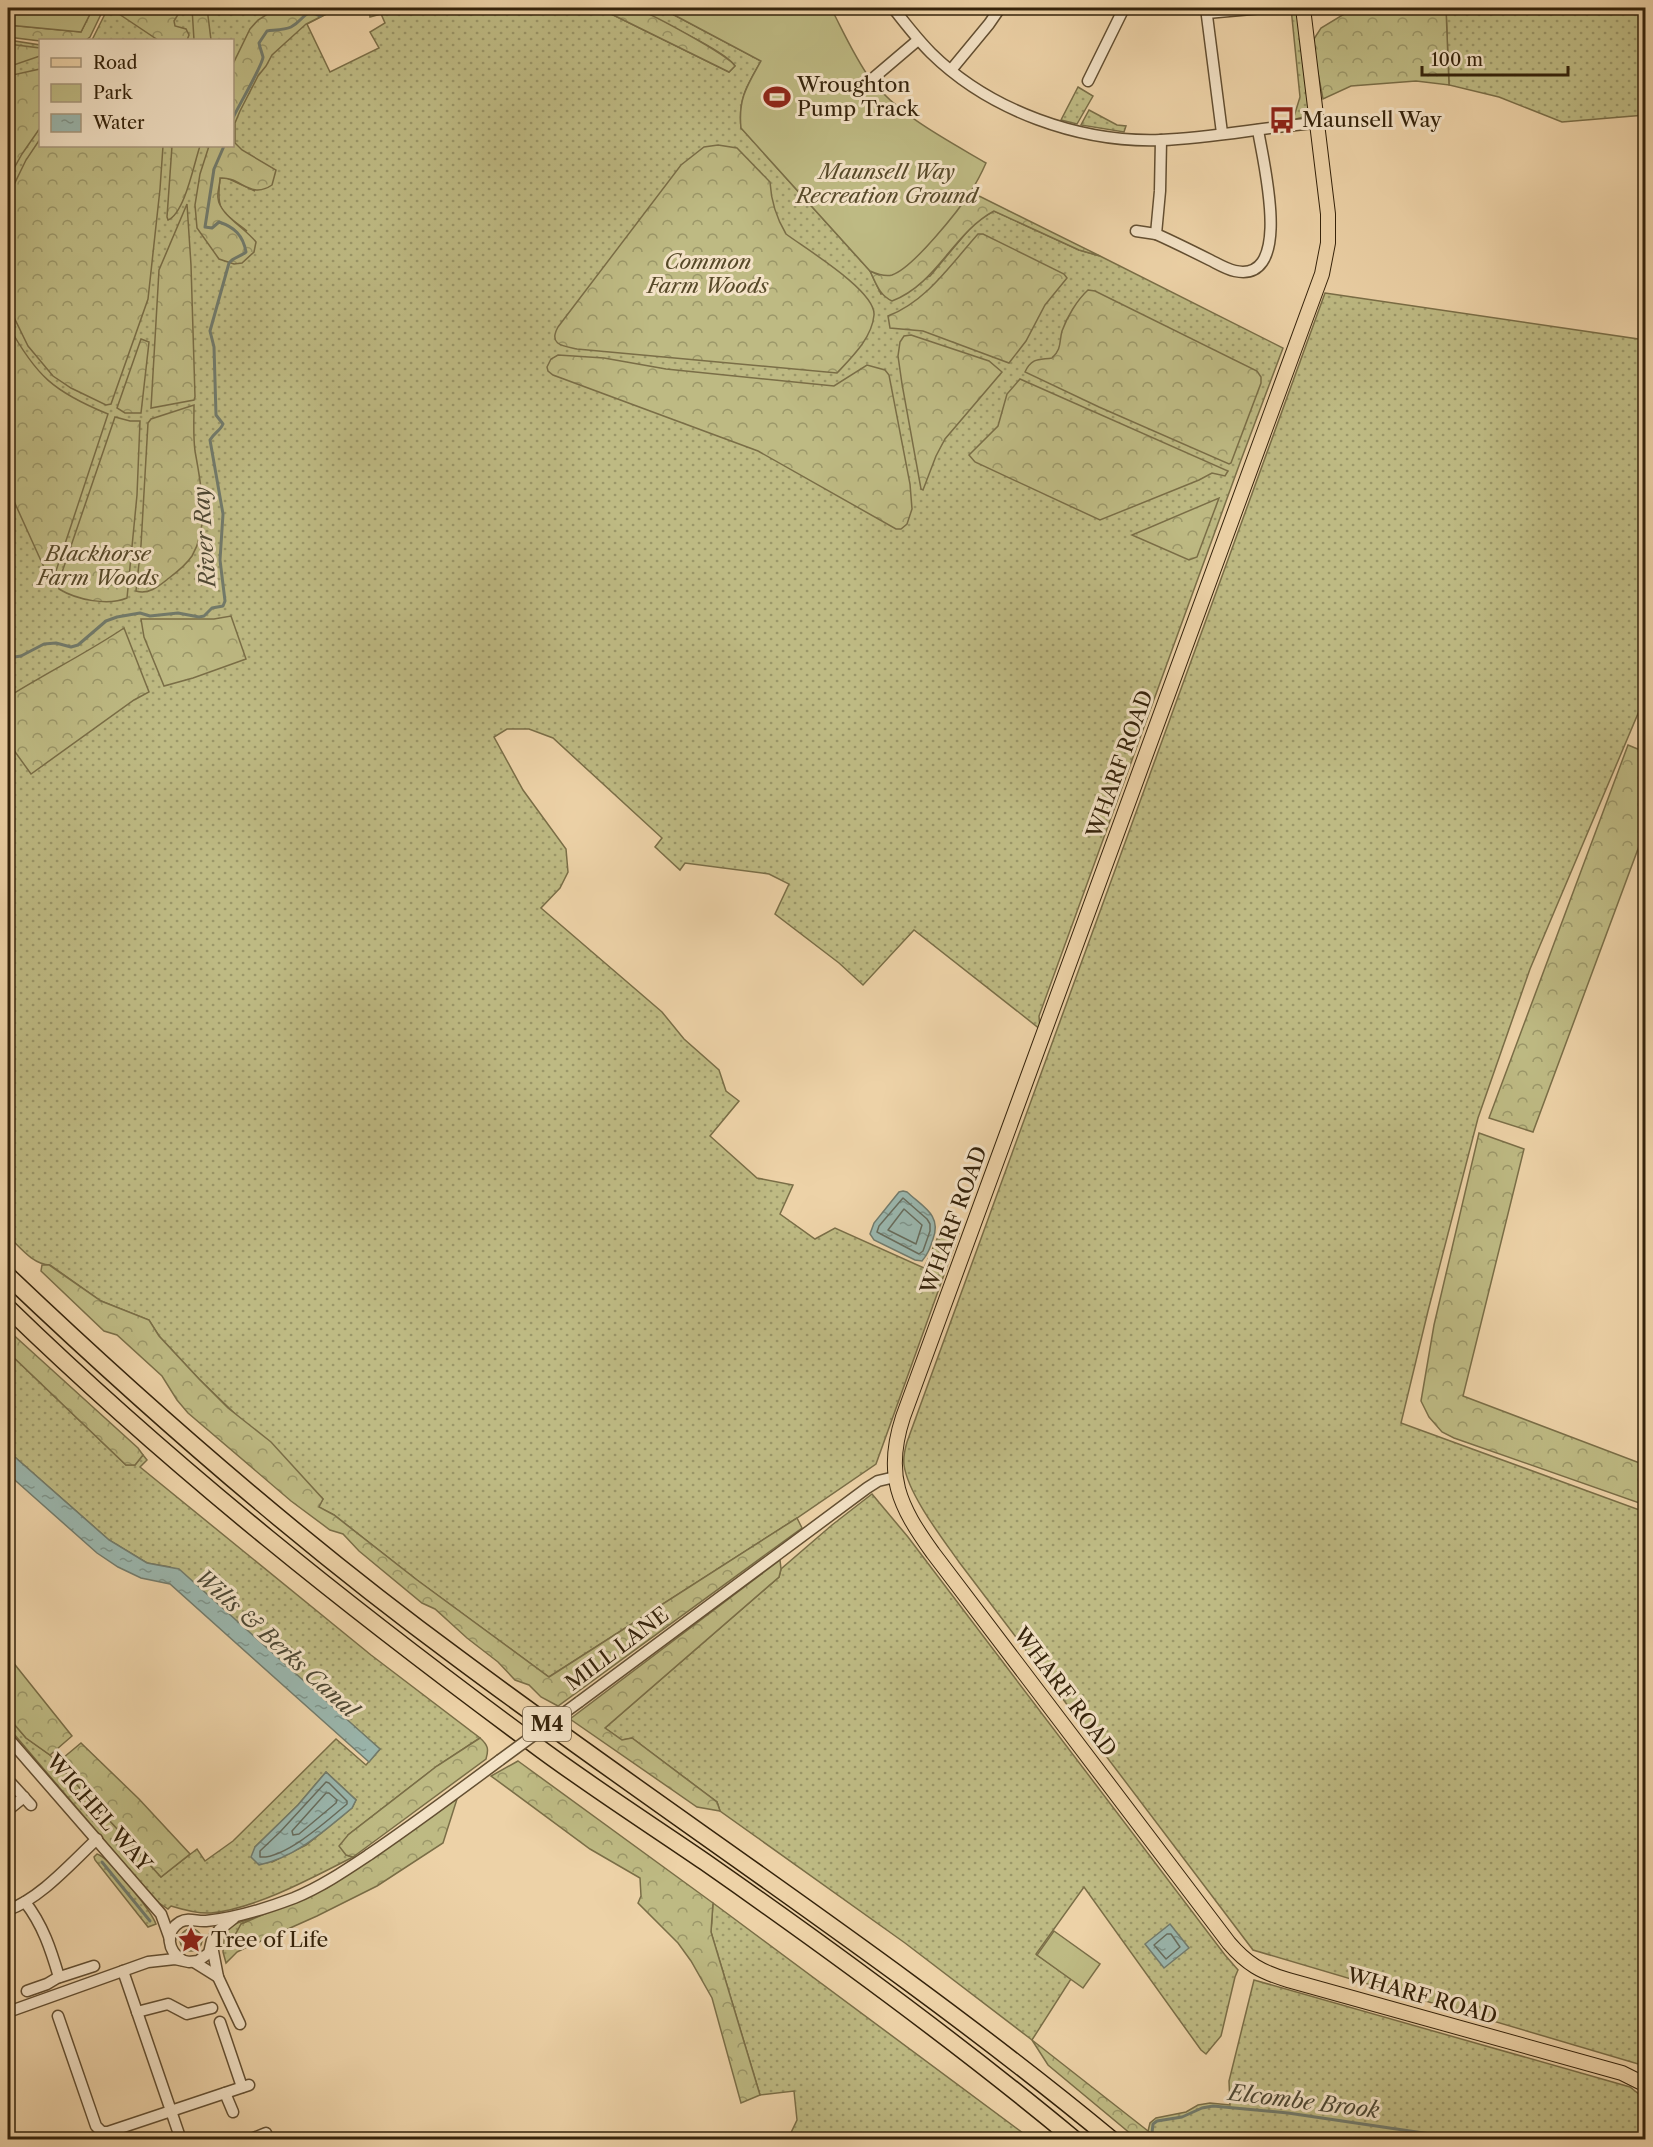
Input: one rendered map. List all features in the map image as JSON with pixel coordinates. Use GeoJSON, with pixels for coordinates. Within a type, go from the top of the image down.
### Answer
{"type":"FeatureCollection","features":[{"type":"Feature","properties":{"kind":"highway","name":"M4"},"geometry":{"type":"LineString","coordinates":[[8,1276],[198,1451],[333,1562],[556,1732],[778,1887],[945,2008],[1036,2077],[1112,2139]]}},
{"type":"Feature","properties":{"kind":"highway","name":"M4"},"geometry":{"type":"LineString","coordinates":[[8,1308],[54,1354],[182,1467],[321,1582],[543,1751],[862,1974],[1021,2094],[1075,2139]]}},
{"type":"Feature","properties":{"kind":"main road","name":"WHARF ROAD"},"geometry":{"type":"LineString","coordinates":[[1303,8],[1329,223],[1327,254],[1322,274],[903,1417],[895,1446],[895,1477],[909,1517],[933,1553],[1228,1943],[1250,1965],[1288,1980],[1622,2073],[1646,2085]]}},
{"type":"Feature","properties":{"kind":"street"},"geometry":{"type":"LineString","coordinates":[[893,8],[918,40],[951,70],[1010,108],[1076,132],[1111,138],[1161,140],[1316,123]]}},
{"type":"Feature","properties":{"kind":"street"},"geometry":{"type":"LineString","coordinates":[[951,70],[1000,8]]}},
{"type":"Feature","properties":{"kind":"street"},"geometry":{"type":"LineString","coordinates":[[1088,81],[1124,8]]}},
{"type":"Feature","properties":{"kind":"street"},"geometry":{"type":"LineString","coordinates":[[1222,134],[1206,10],[1263,8]]}},
{"type":"Feature","properties":{"kind":"street"},"geometry":{"type":"LineString","coordinates":[[871,80],[918,40]]}},
{"type":"Feature","properties":{"kind":"street"},"geometry":{"type":"LineString","coordinates":[[1136,231],[1156,234],[1232,270],[1241,272],[1250,270],[1261,263],[1269,245],[1271,215],[1258,130]]}},
{"type":"Feature","properties":{"kind":"street"},"geometry":{"type":"LineString","coordinates":[[1156,234],[1161,140]]}},
{"type":"Feature","properties":{"kind":"street","name":"MILL LANE"},"geometry":{"type":"LineString","coordinates":[[185,1920],[201,1922],[234,1918],[287,1900],[328,1881],[394,1838],[867,1488],[879,1481],[895,1477]]}},
{"type":"Feature","properties":{"kind":"street","name":"WICHEL WAY"},"geometry":{"type":"LineString","coordinates":[[8,1738],[160,1914],[170,1940]]}},
{"type":"Feature","properties":{"kind":"street"},"geometry":{"type":"LineString","coordinates":[[8,1810],[28,1801],[11,1783]]}},
{"type":"Feature","properties":{"kind":"street"},"geometry":{"type":"LineString","coordinates":[[8,1910],[25,1902],[97,1839]]}},
{"type":"Feature","properties":{"kind":"street"},"geometry":{"type":"LineString","coordinates":[[25,1902],[35,1915],[46,1937],[59,1977]]}},
{"type":"Feature","properties":{"kind":"street"},"geometry":{"type":"LineString","coordinates":[[160,1914],[185,1920]]}},
{"type":"Feature","properties":{"kind":"street","name":"MILL LANE"},"geometry":{"type":"LineString","coordinates":[[194,1962],[206,1956],[222,1927],[234,1918]]}},
{"type":"Feature","properties":{"kind":"street"},"geometry":{"type":"LineString","coordinates":[[182,1960],[172,1952],[170,1940],[173,1928],[185,1920]]}},
{"type":"Feature","properties":{"kind":"street"},"geometry":{"type":"LineString","coordinates":[[201,1922],[209,1929],[218,1977],[240,2024]]}},
{"type":"Feature","properties":{"kind":"street"},"geometry":{"type":"LineString","coordinates":[[148,1962],[170,1940]]}},
{"type":"Feature","properties":{"kind":"street"},"geometry":{"type":"LineString","coordinates":[[8,2012],[148,1962],[182,1960],[194,1962],[218,1977]]}},
{"type":"Feature","properties":{"kind":"street"},"geometry":{"type":"LineString","coordinates":[[27,1991],[59,1977],[94,1966]]}},
{"type":"Feature","properties":{"kind":"street"},"geometry":{"type":"LineString","coordinates":[[123,1971],[181,2139]]}},
{"type":"Feature","properties":{"kind":"street"},"geometry":{"type":"LineString","coordinates":[[137,2013],[168,2004],[187,2014],[212,2008]]}},
{"type":"Feature","properties":{"kind":"street"},"geometry":{"type":"LineString","coordinates":[[58,2016],[96,2126],[108,2132],[245,2086],[220,2022]]}},
{"type":"Feature","properties":{"kind":"street"},"geometry":{"type":"LineString","coordinates":[[225,2093],[233,2112]]}},
{"type":"Feature","properties":{"kind":"street"},"geometry":{"type":"LineString","coordinates":[[249,2139],[266,2133]]}},
{"type":"Feature","properties":{"kind":"green space"},"geometry":{"type":"Polygon","coordinates":[[[624,7],[640,10],[703,44],[735,66],[729,72],[599,8],[624,7]]]}},
{"type":"Feature","properties":{"kind":"green space"},"geometry":{"type":"Polygon","coordinates":[[[8,8],[93,8],[81,32],[8,25],[8,8]]]}},
{"type":"Feature","properties":{"kind":"green space"},"geometry":{"type":"Polygon","coordinates":[[[93,8],[104,8],[87,39],[39,39],[39,41],[8,37],[8,25],[81,32],[93,8]]]}},
{"type":"Feature","properties":{"kind":"green space"},"geometry":{"type":"Polygon","coordinates":[[[108,8],[338,8],[307,24],[330,72],[379,48],[370,32],[385,23],[381,14],[370,17],[367,8],[599,8],[729,72],[735,66],[718,52],[634,8],[661,8],[761,61],[742,100],[741,128],[870,271],[881,294],[930,276],[971,227],[994,211],[1079,250],[1100,256],[1283,348],[1039,1016],[1040,1029],[914,930],[863,985],[839,963],[775,914],[789,884],[769,874],[685,863],[680,870],[655,847],[662,838],[553,738],[529,729],[507,729],[494,737],[523,790],[566,849],[568,872],[560,888],[541,908],[662,1012],[684,1039],[719,1070],[726,1091],[739,1101],[710,1136],[757,1178],[793,1185],[780,1214],[815,1239],[835,1228],[924,1268],[942,1228],[959,1233],[876,1464],[797,1518],[549,1677],[417,1580],[334,1515],[318,1507],[323,1499],[199,1379],[159,1336],[149,1320],[101,1301],[50,1265],[32,1258],[8,1236],[8,40],[39,45],[39,147],[234,147],[234,39],[92,39],[108,8]],[[221,152],[205,220],[247,231],[222,210],[219,198],[220,178],[227,178],[255,191],[221,152]]]}},
{"type":"Feature","properties":{"kind":"green space"},"geometry":{"type":"Polygon","coordinates":[[[115,8],[182,8],[174,21],[175,26],[186,29],[189,35],[187,39],[156,39],[119,14],[115,8]]]}},
{"type":"Feature","properties":{"kind":"green space"},"geometry":{"type":"Polygon","coordinates":[[[192,8],[207,8],[211,39],[194,39],[192,8]]]}},
{"type":"Feature","properties":{"kind":"green space"},"geometry":{"type":"Polygon","coordinates":[[[277,8],[338,8],[306,24],[272,55],[258,76],[235,123],[235,143],[242,150],[276,170],[272,185],[257,190],[227,178],[220,178],[219,204],[256,242],[254,252],[242,263],[234,264],[219,259],[197,228],[195,205],[200,174],[209,147],[234,147],[234,62],[250,29],[258,20],[277,8]]]}},
{"type":"Feature","properties":{"kind":"green space","name":"Maunsell Way Recreation Ground"},"geometry":{"type":"Polygon","coordinates":[[[661,8],[831,8],[854,54],[871,80],[883,93],[910,116],[986,163],[973,188],[946,224],[912,262],[892,275],[870,271],[741,128],[742,101],[761,61],[661,8]]]}},
{"type":"Feature","properties":{"kind":"green space"},"geometry":{"type":"Polygon","coordinates":[[[1291,8],[1297,8],[1309,111],[1303,117],[1293,120],[1300,97],[1291,8]]]}},
{"type":"Feature","properties":{"kind":"green space"},"geometry":{"type":"Polygon","coordinates":[[[1354,8],[1446,8],[1449,85],[1416,81],[1351,86],[1323,99],[1312,42],[1321,28],[1354,8]]]}},
{"type":"Feature","properties":{"kind":"green space"},"geometry":{"type":"Polygon","coordinates":[[[1446,8],[1645,8],[1645,115],[1562,122],[1499,97],[1449,85],[1446,8]]]}},
{"type":"Feature","properties":{"kind":"green space"},"geometry":{"type":"Polygon","coordinates":[[[8,44],[39,48],[39,56],[8,67],[8,44]]]}},
{"type":"Feature","properties":{"kind":"green space"},"geometry":{"type":"Polygon","coordinates":[[[39,69],[39,129],[8,179],[8,76],[39,69]]]}},
{"type":"Feature","properties":{"kind":"green space"},"geometry":{"type":"Polygon","coordinates":[[[1078,87],[1093,96],[1077,124],[1061,120],[1078,87]]]}},
{"type":"Feature","properties":{"kind":"green space"},"geometry":{"type":"Polygon","coordinates":[[[1089,110],[1117,125],[1126,126],[1124,132],[1081,125],[1089,110]]]}},
{"type":"Feature","properties":{"kind":"green space"},"geometry":{"type":"Polygon","coordinates":[[[39,140],[39,147],[163,147],[148,299],[111,404],[106,405],[71,388],[53,376],[28,346],[8,305],[8,197],[26,160],[39,140]]]}},
{"type":"Feature","properties":{"kind":"green space","name":"Common Farm Woods"},"geometry":{"type":"Polygon","coordinates":[[[718,145],[737,148],[770,182],[775,209],[786,234],[838,271],[864,294],[872,305],[874,315],[869,332],[860,347],[837,373],[577,349],[558,344],[556,341],[555,333],[558,327],[681,165],[704,147],[718,145]]]}},
{"type":"Feature","properties":{"kind":"green space"},"geometry":{"type":"Polygon","coordinates":[[[172,147],[200,147],[184,198],[174,216],[168,220],[172,147]]]}},
{"type":"Feature","properties":{"kind":"green space"},"geometry":{"type":"Polygon","coordinates":[[[971,192],[1100,256],[1079,250],[994,211],[967,232],[933,271],[908,293],[892,301],[884,295],[870,271],[879,275],[925,248],[971,192]]]}},
{"type":"Feature","properties":{"kind":"green space"},"geometry":{"type":"Polygon","coordinates":[[[187,204],[195,397],[194,400],[151,408],[159,270],[187,204]]]}},
{"type":"Feature","properties":{"kind":"green space"},"geometry":{"type":"Polygon","coordinates":[[[978,234],[983,234],[1064,274],[1067,278],[1045,305],[1026,341],[1009,363],[923,331],[890,328],[888,316],[915,301],[926,291],[978,234]]]}},
{"type":"Feature","properties":{"kind":"green space"},"geometry":{"type":"Polygon","coordinates":[[[1088,290],[1095,291],[1257,371],[1261,377],[1261,383],[1231,463],[1099,407],[1025,372],[1033,362],[1052,358],[1055,355],[1067,320],[1076,304],[1088,290]]]}},
{"type":"Feature","properties":{"kind":"green space"},"geometry":{"type":"Polygon","coordinates":[[[1325,293],[1645,340],[1645,697],[1530,969],[1478,1118],[1401,1423],[1645,1512],[1645,2066],[1253,1950],[959,1562],[919,1502],[904,1465],[907,1442],[1325,293]]]}},
{"type":"Feature","properties":{"kind":"green space","name":"Blackhorse Farm Woods"},"geometry":{"type":"Polygon","coordinates":[[[8,325],[28,357],[48,380],[74,398],[108,414],[54,577],[47,574],[8,488],[8,325]]]}},
{"type":"Feature","properties":{"kind":"green space"},"geometry":{"type":"Polygon","coordinates":[[[911,335],[989,361],[1002,372],[945,439],[923,490],[898,356],[900,342],[904,336],[911,335]]]}},
{"type":"Feature","properties":{"kind":"green space"},"geometry":{"type":"Polygon","coordinates":[[[141,339],[149,342],[141,413],[125,413],[117,408],[141,339]]]}},
{"type":"Feature","properties":{"kind":"green space"},"geometry":{"type":"Polygon","coordinates":[[[558,355],[604,358],[666,369],[834,386],[867,365],[885,370],[889,375],[910,484],[912,509],[907,524],[901,529],[896,529],[758,451],[553,375],[547,367],[551,359],[558,355]]]}},
{"type":"Feature","properties":{"kind":"green space"},"geometry":{"type":"Polygon","coordinates":[[[1020,379],[1228,471],[1225,476],[1212,473],[1100,520],[975,462],[969,455],[998,426],[1007,394],[1020,379]]]}},
{"type":"Feature","properties":{"kind":"green space","name":"Blackhorse Farm Woods"},"geometry":{"type":"Polygon","coordinates":[[[194,405],[194,445],[202,505],[198,544],[187,562],[161,584],[150,591],[136,591],[148,423],[151,419],[194,405]]]}},
{"type":"Feature","properties":{"kind":"green space","name":"Blackhorse Farm Woods"},"geometry":{"type":"Polygon","coordinates":[[[115,417],[140,421],[137,495],[127,598],[102,602],[66,593],[59,589],[58,584],[115,417]]]}},
{"type":"Feature","properties":{"kind":"green space"},"geometry":{"type":"Polygon","coordinates":[[[1219,498],[1197,557],[1189,560],[1132,535],[1219,498]]]}},
{"type":"Feature","properties":{"kind":"green space"},"geometry":{"type":"Polygon","coordinates":[[[231,616],[246,659],[164,686],[144,637],[141,619],[214,619],[231,616]]]}},
{"type":"Feature","properties":{"kind":"green space"},"geometry":{"type":"Polygon","coordinates":[[[124,628],[149,692],[134,700],[31,774],[8,742],[8,697],[124,628]]]}},
{"type":"Feature","properties":{"kind":"green space"},"geometry":{"type":"Polygon","coordinates":[[[1628,745],[1645,752],[1645,830],[1533,1132],[1489,1118],[1628,745]]]}},
{"type":"Feature","properties":{"kind":"green space"},"geometry":{"type":"Polygon","coordinates":[[[1479,1133],[1524,1149],[1463,1396],[1645,1465],[1645,1505],[1454,1438],[1442,1432],[1429,1417],[1421,1401],[1434,1325],[1479,1133]]]}},
{"type":"Feature","properties":{"kind":"green space"},"geometry":{"type":"Polygon","coordinates":[[[42,1265],[49,1265],[101,1301],[149,1320],[159,1336],[199,1379],[228,1408],[271,1442],[323,1499],[319,1507],[334,1515],[417,1580],[549,1677],[797,1518],[802,1528],[558,1706],[541,1697],[529,1685],[515,1680],[498,1662],[435,1609],[422,1603],[359,1551],[343,1534],[330,1530],[291,1501],[188,1413],[162,1376],[117,1335],[104,1331],[41,1271],[42,1265]]]}},
{"type":"Feature","properties":{"kind":"green space"},"geometry":{"type":"Polygon","coordinates":[[[8,1330],[138,1448],[143,1455],[135,1465],[126,1465],[8,1352],[8,1330]]]}},
{"type":"Feature","properties":{"kind":"green space"},"geometry":{"type":"Polygon","coordinates":[[[8,1352],[126,1465],[135,1465],[143,1455],[147,1460],[140,1467],[371,1655],[480,1738],[437,1766],[348,1835],[346,1855],[353,1857],[284,1891],[246,1905],[211,1913],[171,1906],[168,1909],[159,1903],[138,1880],[8,1727],[8,1717],[26,1738],[50,1755],[161,1877],[197,1849],[205,1861],[233,1841],[336,1739],[366,1765],[380,1749],[170,1567],[147,1563],[109,1540],[8,1451],[8,1352]],[[326,1772],[298,1805],[255,1847],[272,1862],[306,1845],[352,1808],[356,1800],[326,1772]]]}},
{"type":"Feature","properties":{"kind":"green space"},"geometry":{"type":"Polygon","coordinates":[[[872,1494],[908,1537],[1238,1970],[1221,2036],[1206,2054],[1084,1887],[1036,1954],[1071,1979],[1032,2040],[905,1943],[720,1811],[717,1802],[632,1738],[622,1740],[605,1728],[779,1577],[781,1569],[872,1494]]]}},
{"type":"Feature","properties":{"kind":"green space"},"geometry":{"type":"Polygon","coordinates":[[[780,1560],[779,1577],[605,1728],[622,1740],[632,1738],[717,1802],[720,1811],[697,1807],[570,1719],[780,1560]]]}},
{"type":"Feature","properties":{"kind":"green space"},"geometry":{"type":"Polygon","coordinates":[[[8,1656],[72,1736],[50,1755],[26,1738],[8,1717],[8,1656]]]}},
{"type":"Feature","properties":{"kind":"green space"},"geometry":{"type":"Polygon","coordinates":[[[480,1738],[487,1747],[486,1759],[353,1857],[346,1855],[339,1846],[348,1835],[437,1766],[480,1738]]]}},
{"type":"Feature","properties":{"kind":"green space"},"geometry":{"type":"Polygon","coordinates":[[[81,1743],[139,1799],[190,1854],[161,1877],[57,1763],[81,1743]]]}},
{"type":"Feature","properties":{"kind":"green space"},"geometry":{"type":"Polygon","coordinates":[[[518,1761],[713,1903],[711,1932],[760,2095],[741,2103],[712,1998],[678,1943],[638,1903],[641,1896],[640,1878],[590,1849],[491,1776],[518,1761]]]}},
{"type":"Feature","properties":{"kind":"green space"},"geometry":{"type":"Polygon","coordinates":[[[457,1799],[443,1843],[377,1886],[243,1949],[235,1943],[234,1937],[241,1924],[327,1888],[457,1799]]]}},
{"type":"Feature","properties":{"kind":"green space"},"geometry":{"type":"Polygon","coordinates":[[[97,1854],[111,1864],[129,1885],[156,1924],[148,1927],[95,1860],[94,1857],[97,1854]]]}},
{"type":"Feature","properties":{"kind":"green space"},"geometry":{"type":"Polygon","coordinates":[[[713,1903],[1031,2139],[788,2139],[797,2120],[794,2091],[760,2095],[711,1932],[713,1903]]]}},
{"type":"Feature","properties":{"kind":"green space"},"geometry":{"type":"Polygon","coordinates":[[[261,1916],[241,1924],[235,1943],[243,1949],[226,1963],[223,1952],[225,1930],[237,1923],[261,1916]]]}},
{"type":"Feature","properties":{"kind":"green space"},"geometry":{"type":"Polygon","coordinates":[[[187,1929],[195,1929],[202,1936],[202,1944],[195,1951],[187,1951],[180,1944],[180,1936],[187,1929]]]}},
{"type":"Feature","properties":{"kind":"green space"},"geometry":{"type":"Polygon","coordinates":[[[1054,1931],[1100,1964],[1083,1988],[1037,1955],[1054,1931]]]}},
{"type":"Feature","properties":{"kind":"green space"},"geometry":{"type":"Polygon","coordinates":[[[1254,1980],[1630,2087],[1645,2099],[1645,2139],[1157,2140],[1148,2131],[1150,2123],[1156,2118],[1186,2112],[1198,2105],[1210,2103],[1230,2105],[1229,2081],[1254,1980]]]}},
{"type":"Feature","properties":{"kind":"green space"},"geometry":{"type":"Polygon","coordinates":[[[1032,2040],[1157,2139],[1137,2139],[1048,2065],[1032,2040]]]}},
{"type":"Feature","properties":{"kind":"water"},"geometry":{"type":"Polygon","coordinates":[[[903,1191],[925,1207],[935,1224],[932,1242],[922,1261],[915,1260],[874,1240],[870,1234],[874,1223],[899,1192],[903,1191]]]}},
{"type":"Feature","properties":{"kind":"water"},"geometry":{"type":"Polygon","coordinates":[[[8,1451],[109,1540],[147,1563],[179,1569],[380,1749],[369,1762],[170,1584],[141,1578],[97,1553],[8,1474],[8,1451]]]}},
{"type":"Feature","properties":{"kind":"water"},"geometry":{"type":"Polygon","coordinates":[[[326,1772],[356,1800],[352,1808],[297,1850],[259,1865],[251,1857],[255,1847],[298,1805],[326,1772]]]}},
{"type":"Feature","properties":{"kind":"water"},"geometry":{"type":"Polygon","coordinates":[[[1170,1924],[1189,1948],[1164,1968],[1145,1944],[1170,1924]]]}},
{"type":"Feature","properties":{"kind":"waterway","name":"River Ray"},"geometry":{"type":"LineString","coordinates":[[234,116],[262,62],[259,43],[267,31],[289,28],[307,14],[320,16],[328,8]]}},
{"type":"Feature","properties":{"kind":"waterway","name":"River Ray"},"geometry":{"type":"LineString","coordinates":[[8,658],[21,656],[44,644],[56,643],[71,647],[78,645],[106,621],[117,617],[140,613],[150,616],[178,613],[199,617],[204,616],[212,608],[223,606],[225,601],[220,560],[223,514],[210,440],[223,424],[216,415],[214,347],[210,331],[229,263],[246,252],[240,236],[229,226],[219,222],[212,228],[205,227],[214,169],[224,147]]}},
{"type":"Feature","properties":{"kind":"waterway"},"geometry":{"type":"LineString","coordinates":[[102,1862],[150,1921]]}},
{"type":"Feature","properties":{"kind":"waterway","name":"Elcombe Brook"},"geometry":{"type":"LineString","coordinates":[[1144,2140],[1152,2133],[1153,2124],[1157,2121],[1182,2117],[1213,2106],[1288,2113],[1471,2140]]}},
{"type":"Feature","properties":{"kind":"place","name":"Wroughton Pump Track"},"geometry":{"type":"Point","coordinates":[777,97]}},
{"type":"Feature","properties":{"kind":"place","name":"Maunsell Way"},"geometry":{"type":"Point","coordinates":[1282,120]}},
{"type":"Feature","properties":{"kind":"place","name":"Tree of Life"},"geometry":{"type":"Point","coordinates":[191,1940]}},
{"type":"Feature","properties":{"kind":"water label","name":"Wilts & Berks Canal"},"geometry":{"type":"Point","coordinates":[277,1643]}}]}
